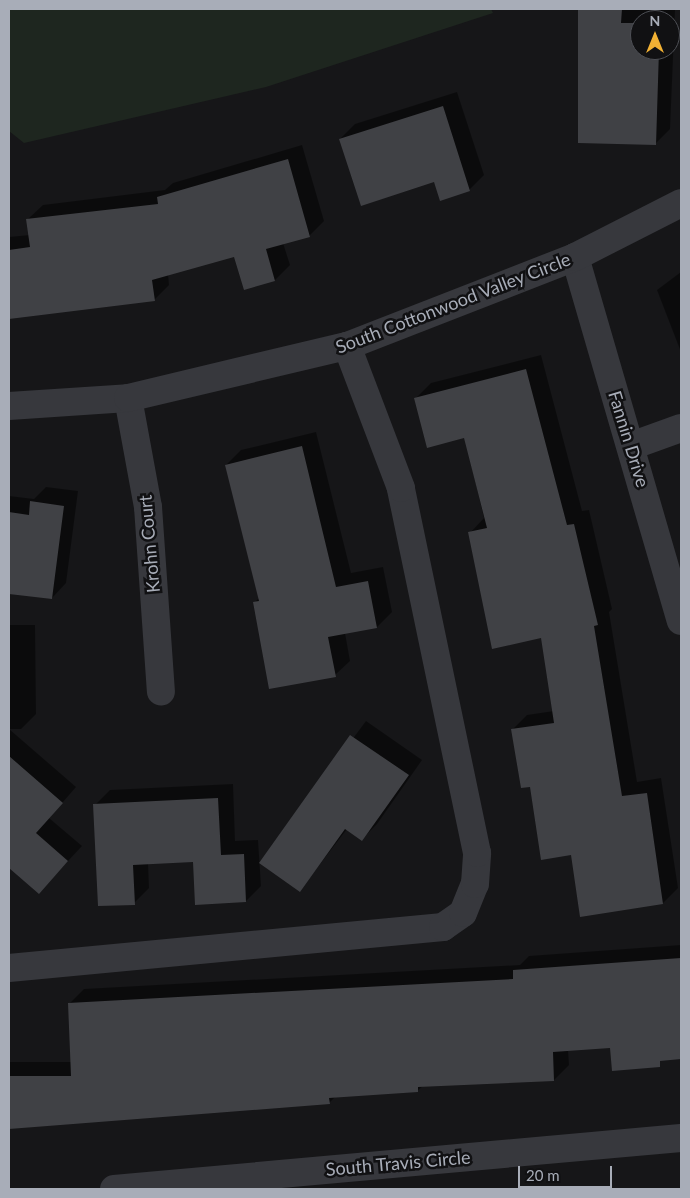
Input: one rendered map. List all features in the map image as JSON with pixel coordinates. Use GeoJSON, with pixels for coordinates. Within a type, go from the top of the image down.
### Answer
{"type":"FeatureCollection","features":[{"type":"Feature","properties":{"kind":"street","name":"South Cottonwood Valley Circle"},"geometry":{"type":"LineString","coordinates":[[9,406],[128,398],[347,346],[575,257],[681,203]]}},
{"type":"Feature","properties":{"kind":"street","name":"Fannin Drive"},"geometry":{"type":"LineString","coordinates":[[575,257],[681,621]]}},
{"type":"Feature","properties":{"kind":"street"},"geometry":{"type":"LineString","coordinates":[[9,968],[443,926],[463,913],[475,884],[477,853],[401,488],[347,346]]}},
{"type":"Feature","properties":{"kind":"street","name":"Krohn Court"},"geometry":{"type":"LineString","coordinates":[[128,398],[148,507],[160,692]]}},
{"type":"Feature","properties":{"kind":"street"},"geometry":{"type":"LineString","coordinates":[[631,446],[681,428]]}},
{"type":"Feature","properties":{"kind":"street","name":"South Travis Circle"},"geometry":{"type":"LineString","coordinates":[[114,1189],[681,1138]]}},
{"type":"Feature","properties":{"kind":"shaded area"},"geometry":{"type":"Polygon","coordinates":[[[9,9],[491,9],[493,13],[266,87],[24,143],[9,131],[9,9]]]}},
{"type":"Feature","properties":{"kind":"building"},"geometry":{"type":"Polygon","coordinates":[[[578,9],[622,9],[621,23],[630,23],[630,60],[659,60],[656,145],[578,143],[578,9]]]}},
{"type":"Feature","properties":{"kind":"building"},"geometry":{"type":"Polygon","coordinates":[[[443,106],[470,191],[440,201],[434,182],[361,206],[339,139],[443,106]]]}},
{"type":"Feature","properties":{"kind":"building"},"geometry":{"type":"Polygon","coordinates":[[[288,159],[310,237],[266,249],[275,281],[244,290],[234,257],[152,280],[155,301],[9,319],[9,250],[30,247],[26,219],[158,204],[157,197],[288,159]]]}},
{"type":"Feature","properties":{"kind":"building"},"geometry":{"type":"Polygon","coordinates":[[[526,369],[567,525],[574,524],[598,625],[594,626],[622,796],[647,793],[663,904],[580,917],[571,855],[541,860],[530,787],[521,788],[511,729],[554,723],[541,638],[492,649],[468,532],[487,528],[464,438],[427,448],[414,398],[526,369]]]}},
{"type":"Feature","properties":{"kind":"building"},"geometry":{"type":"Polygon","coordinates":[[[302,446],[336,587],[368,581],[377,628],[328,637],[336,677],[269,689],[253,602],[259,601],[225,465],[302,446]]]}},
{"type":"Feature","properties":{"kind":"building"},"geometry":{"type":"Polygon","coordinates":[[[30,501],[64,506],[52,599],[9,594],[9,512],[29,515],[30,501]]]}},
{"type":"Feature","properties":{"kind":"building"},"geometry":{"type":"Polygon","coordinates":[[[350,735],[409,775],[362,841],[345,829],[300,892],[259,863],[350,735]]]}},
{"type":"Feature","properties":{"kind":"building"},"geometry":{"type":"Polygon","coordinates":[[[9,756],[63,803],[36,833],[68,861],[39,894],[9,868],[9,756]]]}},
{"type":"Feature","properties":{"kind":"building"},"geometry":{"type":"Polygon","coordinates":[[[218,798],[221,855],[244,854],[246,902],[195,905],[193,862],[133,865],[135,905],[98,906],[93,804],[218,798]]]}},
{"type":"Feature","properties":{"kind":"building"},"geometry":{"type":"Polygon","coordinates":[[[681,958],[681,1059],[660,1061],[660,1067],[612,1071],[610,1048],[553,1052],[554,1081],[418,1087],[418,1092],[329,1098],[330,1104],[9,1129],[9,1076],[71,1076],[68,1003],[513,979],[513,970],[681,958]]]}}]}
